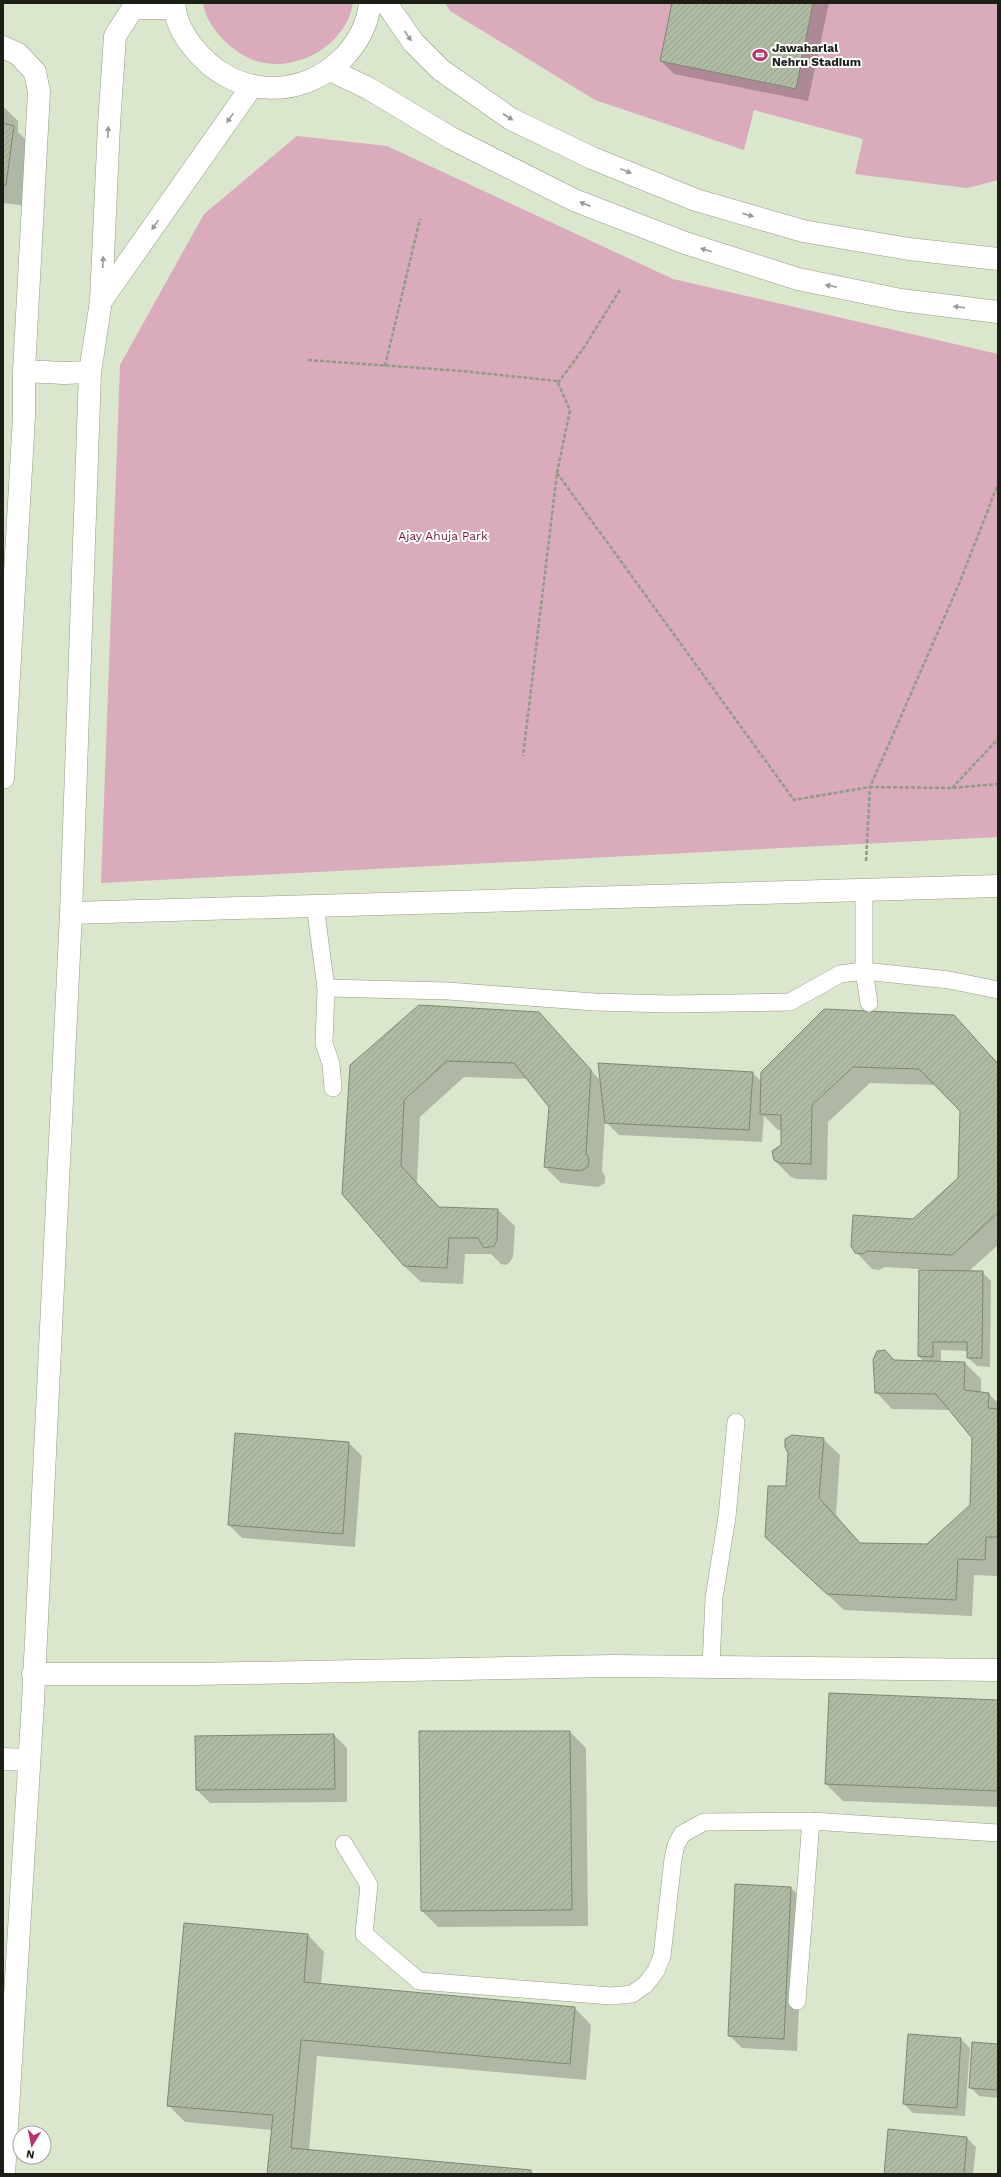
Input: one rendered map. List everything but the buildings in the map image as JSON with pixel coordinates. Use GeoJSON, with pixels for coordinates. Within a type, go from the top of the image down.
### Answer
{"type":"FeatureCollection","features":[{"type":"Feature","properties":{"kind":"street"},"geometry":{"type":"LineString","coordinates":[[4,2174],[5,2137],[29,1760],[71,913],[90,372],[101,301],[109,125],[115,36],[133,8],[174,6],[184,36],[202,59],[225,76],[252,86],[280,88],[306,82],[330,70],[354,46],[369,15],[370,3]]}},
{"type":"Feature","properties":{"kind":"street"},"geometry":{"type":"LineString","coordinates":[[386,3],[413,42],[441,70],[511,119],[599,160],[696,200],[803,231],[909,249],[998,259]]}},
{"type":"Feature","properties":{"kind":"street"},"geometry":{"type":"LineString","coordinates":[[3,47],[18,54],[35,72],[39,92],[24,371],[24,417],[3,778]]}},
{"type":"Feature","properties":{"kind":"street"},"geometry":{"type":"LineString","coordinates":[[330,70],[368,88],[451,138],[574,200],[685,243],[798,279],[901,300],[998,312]]}},
{"type":"Feature","properties":{"kind":"street"},"geometry":{"type":"LineString","coordinates":[[101,301],[252,86]]}},
{"type":"Feature","properties":{"kind":"street"},"geometry":{"type":"LineString","coordinates":[[24,371],[64,373],[90,372]]}},
{"type":"Feature","properties":{"kind":"street"},"geometry":{"type":"LineString","coordinates":[[71,913],[998,886]]}},
{"type":"Feature","properties":{"kind":"street"},"geometry":{"type":"LineString","coordinates":[[33,1674],[205,1674],[613,1666],[998,1670]]}},
{"type":"Feature","properties":{"kind":"street"},"geometry":{"type":"LineString","coordinates":[[3,1759],[29,1760]]}},
{"type":"Feature","properties":{"kind":"lane"},"geometry":{"type":"LineString","coordinates":[[864,890],[864,971],[869,1003]]}},
{"type":"Feature","properties":{"kind":"lane"},"geometry":{"type":"LineString","coordinates":[[315,905],[326,988],[324,1043],[331,1064],[333,1088]]}},
{"type":"Feature","properties":{"kind":"lane"},"geometry":{"type":"LineString","coordinates":[[326,988],[448,991],[669,1004],[790,1002],[840,974],[864,971],[949,980],[998,990]]}},
{"type":"Feature","properties":{"kind":"lane"},"geometry":{"type":"LineString","coordinates":[[711,1667],[714,1598],[727,1517],[736,1422]]}},
{"type":"Feature","properties":{"kind":"lane"},"geometry":{"type":"LineString","coordinates":[[344,1844],[369,1885],[364,1934],[419,1981],[611,1996],[632,1994],[645,1985],[656,1971],[662,1956],[673,1859],[676,1845],[682,1834],[704,1822],[811,1821],[998,1833]]}},
{"type":"Feature","properties":{"kind":"lane"},"geometry":{"type":"LineString","coordinates":[[796,2002],[811,1821]]}},
{"type":"Feature","properties":{"kind":"path"},"geometry":{"type":"LineString","coordinates":[[385,366],[420,219]]}},
{"type":"Feature","properties":{"kind":"path"},"geometry":{"type":"LineString","coordinates":[[557,383],[583,349],[621,288]]}},
{"type":"Feature","properties":{"kind":"path"},"geometry":{"type":"LineString","coordinates":[[308,360],[462,371],[557,381],[570,410],[557,473],[523,756]]}},
{"type":"Feature","properties":{"kind":"path"},"geometry":{"type":"LineString","coordinates":[[557,473],[794,800],[870,787],[952,788],[998,784]]}},
{"type":"Feature","properties":{"kind":"path"},"geometry":{"type":"LineString","coordinates":[[864,890],[870,787],[959,584],[998,484]]}},
{"type":"Feature","properties":{"kind":"path"},"geometry":{"type":"LineString","coordinates":[[952,788],[998,739]]}},
{"type":"Feature","properties":{"kind":"green space"},"geometry":{"type":"Polygon","coordinates":[[[203,3],[353,3],[348,19],[340,33],[328,45],[315,54],[283,64],[267,63],[251,59],[222,39],[209,20],[203,3]]]}},
{"type":"Feature","properties":{"kind":"green space","name":"Jawaharlal Nehru Stadium"},"geometry":{"type":"Polygon","coordinates":[[[445,3],[998,3],[998,180],[967,188],[855,174],[863,139],[754,110],[744,150],[595,100],[450,11],[445,3]]]}},
{"type":"Feature","properties":{"kind":"green space","name":"Ajay Ahuja Park"},"geometry":{"type":"Polygon","coordinates":[[[297,136],[387,146],[673,279],[998,354],[998,837],[101,883],[120,365],[204,214],[297,136]]]}},
{"type":"Feature","properties":{"kind":"place","name":"Jawaharlal Nehru Stadium"},"geometry":{"type":"Point","coordinates":[760,55]}}]}
